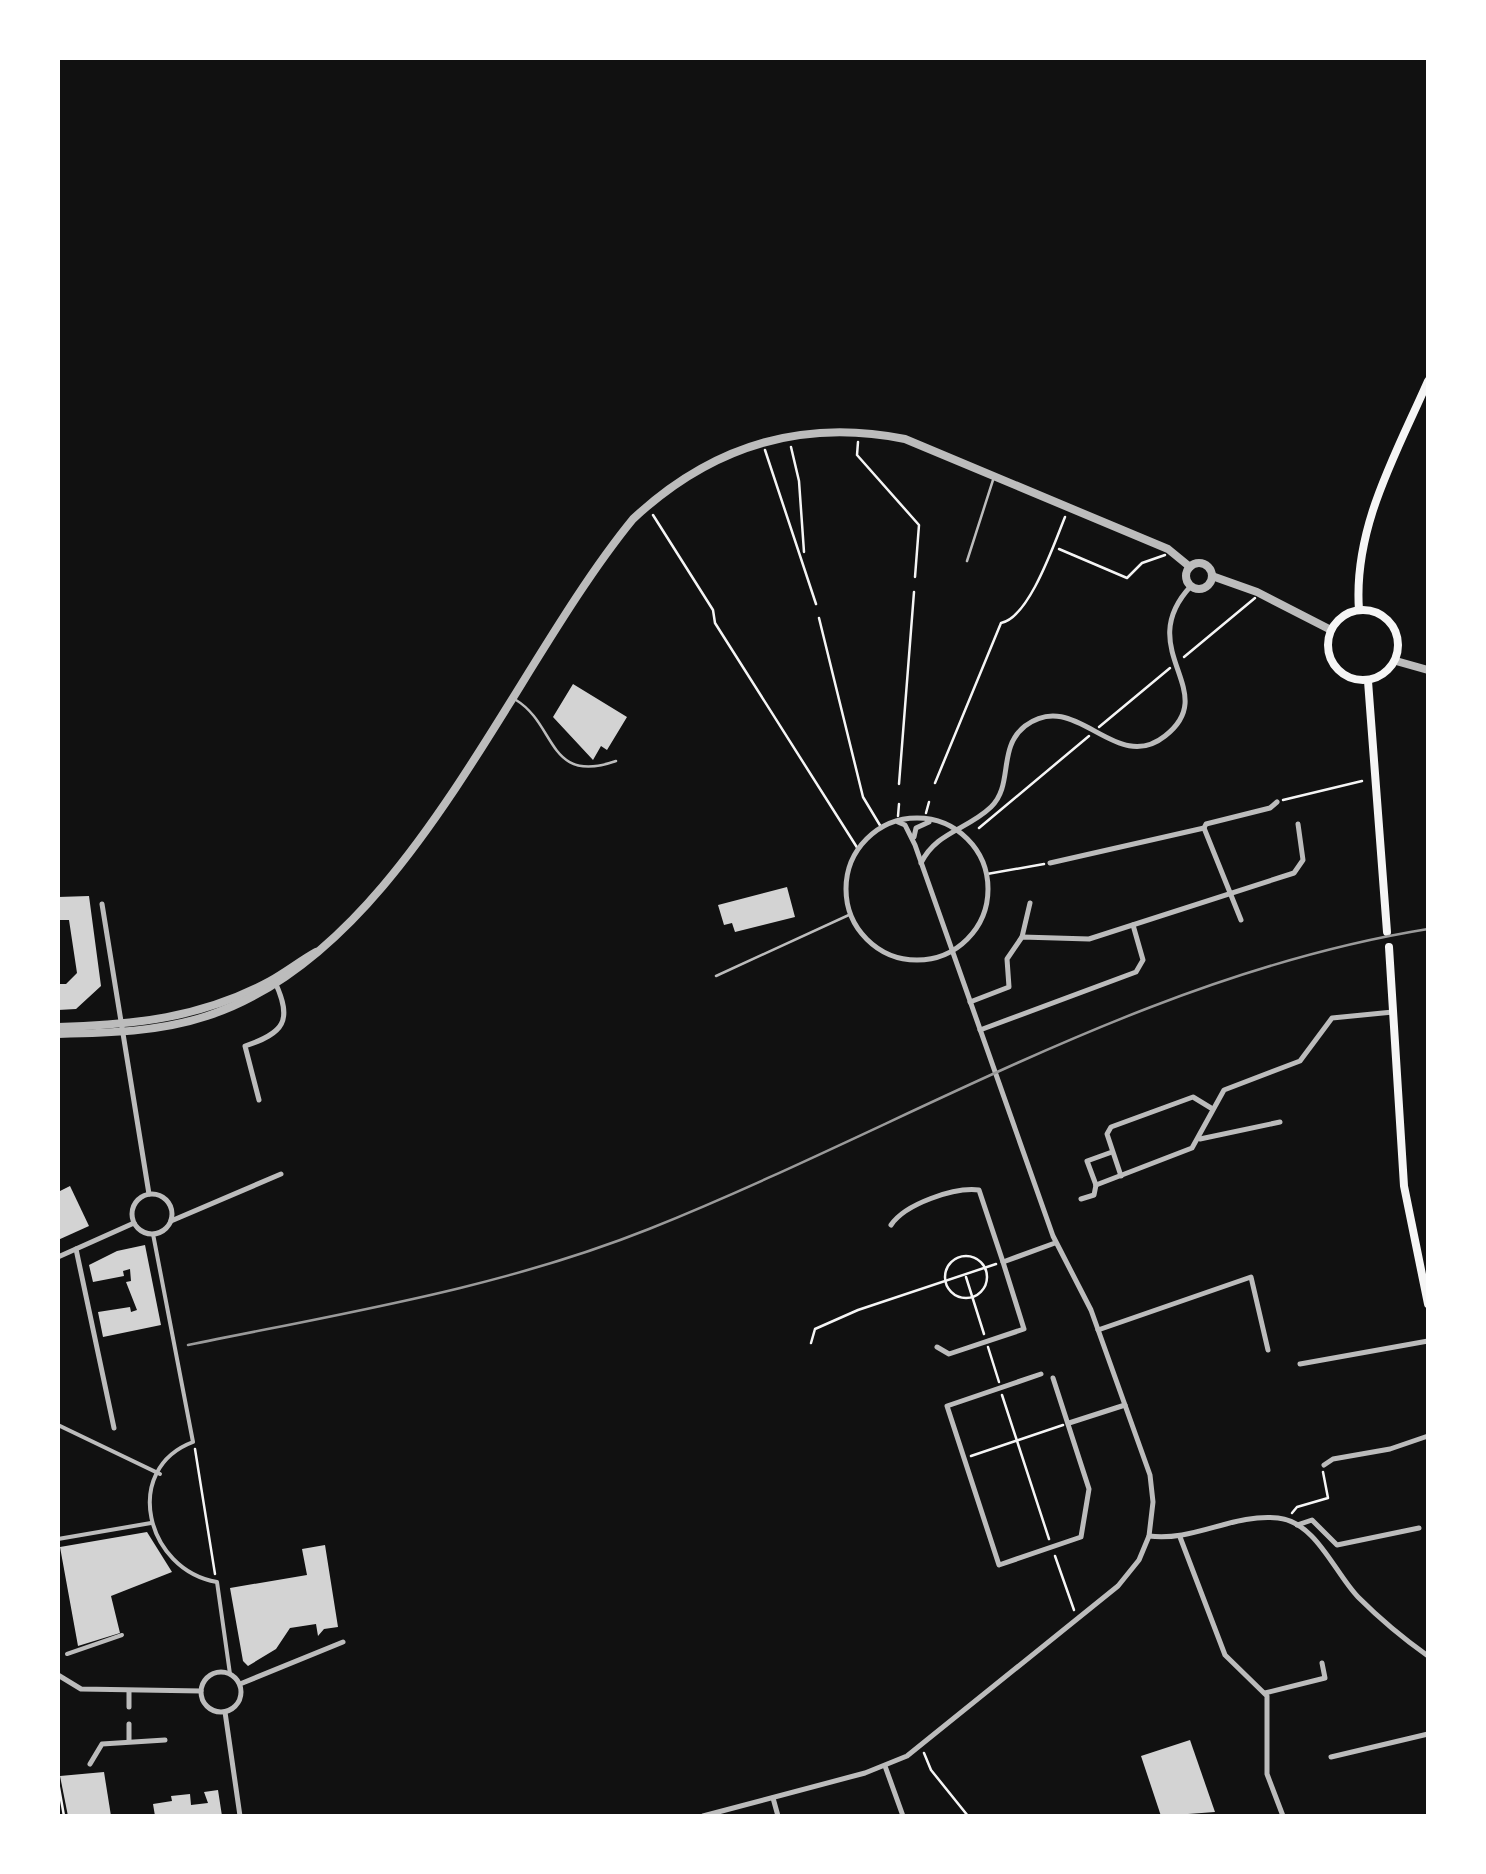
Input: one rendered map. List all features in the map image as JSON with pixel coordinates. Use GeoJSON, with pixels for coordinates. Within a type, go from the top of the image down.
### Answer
{"type":"FeatureCollection","features":[{"type":"Feature","properties":{"kind":"main road"},"geometry":{"type":"LineString","coordinates":[[1359,610],[1358,580],[1366,531],[1428,381]]}},
{"type":"Feature","properties":{"kind":"main road"},"geometry":{"type":"LineString","coordinates":[[1359,610],[1389,620],[1399,640],[1396,660],[1380,677],[1368,681],[1347,677],[1332,662],[1331,630],[1343,616],[1359,610]]}},
{"type":"Feature","properties":{"kind":"main road"},"geometry":{"type":"LineString","coordinates":[[1368,681],[1387,932]]}},
{"type":"Feature","properties":{"kind":"main road"},"geometry":{"type":"LineString","coordinates":[[1388,947],[1404,1186],[1428,1304]]}},
{"type":"Feature","properties":{"kind":"street"},"geometry":{"type":"LineString","coordinates":[[58,1034],[123,1029],[206,1009],[275,982],[343,933],[385,887],[614,542],[647,506],[706,464],[762,441],[788,435],[860,431],[918,443],[1168,550],[1190,567]]}},
{"type":"Feature","properties":{"kind":"street"},"geometry":{"type":"LineString","coordinates":[[1191,586],[1186,575],[1190,567],[1202,563],[1212,576],[1243,586],[1331,630]]}},
{"type":"Feature","properties":{"kind":"street"},"geometry":{"type":"LineString","coordinates":[[921,863],[933,843],[980,815],[998,798],[1009,745],[1026,725],[1060,716],[1076,719],[1117,744],[1144,746],[1165,737],[1180,719],[1185,685],[1168,645],[1167,628],[1176,602],[1191,586],[1207,586],[1212,576]]}},
{"type":"Feature","properties":{"kind":"street"},"geometry":{"type":"LineString","coordinates":[[1396,660],[1428,670]]}},
{"type":"Feature","properties":{"kind":"street"},"geometry":{"type":"LineString","coordinates":[[1050,863],[1204,828],[1206,824],[1270,808],[1276,802]]}},
{"type":"Feature","properties":{"kind":"street"},"geometry":{"type":"LineString","coordinates":[[703,1816],[885,1766],[922,1747],[1125,1579],[1149,1536],[1152,1484],[1125,1405],[1098,1330],[1055,1243],[915,846],[898,820]]}},
{"type":"Feature","properties":{"kind":"street"},"geometry":{"type":"LineString","coordinates":[[898,820],[930,821],[955,828],[976,849],[987,874],[988,898],[980,922],[952,950],[925,959],[896,956],[867,938],[851,914],[847,879],[858,850],[881,827],[898,820]]}},
{"type":"Feature","properties":{"kind":"street"},"geometry":{"type":"LineString","coordinates":[[915,846],[914,832],[930,821]]}},
{"type":"Feature","properties":{"kind":"street"},"geometry":{"type":"LineString","coordinates":[[1022,936],[1080,940],[1298,870],[1303,860],[1298,824]]}},
{"type":"Feature","properties":{"kind":"street"},"geometry":{"type":"LineString","coordinates":[[1204,828],[1241,920]]}},
{"type":"Feature","properties":{"kind":"street"},"geometry":{"type":"LineString","coordinates":[[970,1002],[1009,987],[1007,959],[1022,936],[1030,903]]}},
{"type":"Feature","properties":{"kind":"street"},"geometry":{"type":"LineString","coordinates":[[102,904],[149,1194]]}},
{"type":"Feature","properties":{"kind":"street"},"geometry":{"type":"LineString","coordinates":[[980,1030],[1136,972],[1143,960],[1133,925]]}},
{"type":"Feature","properties":{"kind":"street"},"geometry":{"type":"LineString","coordinates":[[259,1100],[244,1046],[265,1040],[282,1026],[286,1008],[275,982]]}},
{"type":"Feature","properties":{"kind":"street"},"geometry":{"type":"LineString","coordinates":[[1096,1186],[1182,1154],[1198,1139],[1211,1108],[1233,1085],[1300,1061],[1332,1018],[1393,1012]]}},
{"type":"Feature","properties":{"kind":"street"},"geometry":{"type":"LineString","coordinates":[[58,1026],[123,1029]]}},
{"type":"Feature","properties":{"kind":"street"},"geometry":{"type":"LineString","coordinates":[[1121,1176],[1106,1134],[1112,1126],[1193,1097],[1211,1108]]}},
{"type":"Feature","properties":{"kind":"street"},"geometry":{"type":"LineString","coordinates":[[1198,1139],[1280,1122]]}},
{"type":"Feature","properties":{"kind":"street"},"geometry":{"type":"LineString","coordinates":[[1081,1199],[1094,1194],[1096,1186],[1087,1161],[1112,1152]]}},
{"type":"Feature","properties":{"kind":"street"},"geometry":{"type":"LineString","coordinates":[[153,1234],[171,1221],[281,1174]]}},
{"type":"Feature","properties":{"kind":"street"},"geometry":{"type":"LineString","coordinates":[[892,1225],[908,1208],[968,1189],[979,1190],[1024,1329],[949,1354],[937,1347]]}},
{"type":"Feature","properties":{"kind":"street"},"geometry":{"type":"LineString","coordinates":[[149,1194],[168,1202],[171,1221]]}},
{"type":"Feature","properties":{"kind":"street"},"geometry":{"type":"LineString","coordinates":[[134,1223],[134,1205],[149,1194]]}},
{"type":"Feature","properties":{"kind":"street"},"geometry":{"type":"LineString","coordinates":[[134,1223],[153,1234],[193,1442],[174,1455],[160,1474],[151,1497],[151,1523],[158,1543],[179,1567],[217,1582],[230,1674],[240,1684],[239,1702],[225,1712]]}},
{"type":"Feature","properties":{"kind":"street"},"geometry":{"type":"LineString","coordinates":[[58,1258],[134,1223]]}},
{"type":"Feature","properties":{"kind":"street"},"geometry":{"type":"LineString","coordinates":[[1002,1262],[1055,1243]]}},
{"type":"Feature","properties":{"kind":"street"},"geometry":{"type":"LineString","coordinates":[[76,1249],[114,1428]]}},
{"type":"Feature","properties":{"kind":"street"},"geometry":{"type":"LineString","coordinates":[[1098,1330],[1251,1278],[1268,1350]]}},
{"type":"Feature","properties":{"kind":"street"},"geometry":{"type":"LineString","coordinates":[[1300,1364],[1428,1341]]}},
{"type":"Feature","properties":{"kind":"street"},"geometry":{"type":"LineString","coordinates":[[1041,1374],[948,1406],[999,1565],[1081,1538],[1089,1489],[1053,1378]]}},
{"type":"Feature","properties":{"kind":"street"},"geometry":{"type":"LineString","coordinates":[[1069,1423],[1125,1405]]}},
{"type":"Feature","properties":{"kind":"street"},"geometry":{"type":"LineString","coordinates":[[58,1425],[160,1474]]}},
{"type":"Feature","properties":{"kind":"street"},"geometry":{"type":"LineString","coordinates":[[1324,1465],[1332,1459],[1390,1449],[1428,1436]]}},
{"type":"Feature","properties":{"kind":"street"},"geometry":{"type":"LineString","coordinates":[[1149,1536],[1180,1537],[1265,1518],[1287,1520],[1297,1525],[1362,1601],[1428,1656]]}},
{"type":"Feature","properties":{"kind":"street"},"geometry":{"type":"LineString","coordinates":[[1297,1525],[1312,1520],[1337,1546],[1419,1528]]}},
{"type":"Feature","properties":{"kind":"street"},"geometry":{"type":"LineString","coordinates":[[58,1539],[151,1523]]}},
{"type":"Feature","properties":{"kind":"street"},"geometry":{"type":"LineString","coordinates":[[1180,1537],[1225,1655],[1265,1692],[1270,1720],[1267,1774],[1284,1816]]}},
{"type":"Feature","properties":{"kind":"street"},"geometry":{"type":"LineString","coordinates":[[67,1654],[122,1635]]}},
{"type":"Feature","properties":{"kind":"street"},"geometry":{"type":"LineString","coordinates":[[240,1684],[343,1642]]}},
{"type":"Feature","properties":{"kind":"street"},"geometry":{"type":"LineString","coordinates":[[1265,1692],[1325,1678],[1322,1664]]}},
{"type":"Feature","properties":{"kind":"street"},"geometry":{"type":"LineString","coordinates":[[201,1692],[211,1675],[230,1674]]}},
{"type":"Feature","properties":{"kind":"street"},"geometry":{"type":"LineString","coordinates":[[58,1675],[81,1689],[201,1692]]}},
{"type":"Feature","properties":{"kind":"street"},"geometry":{"type":"LineString","coordinates":[[128,1692],[128,1707]]}},
{"type":"Feature","properties":{"kind":"street"},"geometry":{"type":"LineString","coordinates":[[201,1692],[208,1707],[225,1712]]}},
{"type":"Feature","properties":{"kind":"street"},"geometry":{"type":"LineString","coordinates":[[225,1712],[240,1816]]}},
{"type":"Feature","properties":{"kind":"street"},"geometry":{"type":"LineString","coordinates":[[129,1724],[130,1741]]}},
{"type":"Feature","properties":{"kind":"street"},"geometry":{"type":"LineString","coordinates":[[1331,1758],[1428,1734]]}},
{"type":"Feature","properties":{"kind":"street"},"geometry":{"type":"LineString","coordinates":[[90,1764],[102,1744],[165,1740]]}},
{"type":"Feature","properties":{"kind":"street"},"geometry":{"type":"LineString","coordinates":[[885,1766],[903,1816]]}},
{"type":"Feature","properties":{"kind":"street"},"geometry":{"type":"LineString","coordinates":[[773,1798],[778,1816]]}},
{"type":"Feature","properties":{"kind":"lane"},"geometry":{"type":"LineString","coordinates":[[967,561],[995,474]]}},
{"type":"Feature","properties":{"kind":"lane"},"geometry":{"type":"LineString","coordinates":[[511,696],[530,708],[560,758],[581,766],[616,761]]}},
{"type":"Feature","properties":{"kind":"lane"},"geometry":{"type":"LineString","coordinates":[[716,976],[851,914]]}},
{"type":"Feature","properties":{"kind":"path"},"geometry":{"type":"LineString","coordinates":[[860,431],[857,455],[918,525],[915,577]]}},
{"type":"Feature","properties":{"kind":"path"},"geometry":{"type":"LineString","coordinates":[[788,435],[799,481],[804,559]]}},
{"type":"Feature","properties":{"kind":"path"},"geometry":{"type":"LineString","coordinates":[[762,441],[816,604]]}},
{"type":"Feature","properties":{"kind":"path"},"geometry":{"type":"LineString","coordinates":[[647,506],[858,850]]}},
{"type":"Feature","properties":{"kind":"path"},"geometry":{"type":"LineString","coordinates":[[934,784],[1002,623],[1008,622],[1015,610],[1031,598],[1069,506]]}},
{"type":"Feature","properties":{"kind":"path"},"geometry":{"type":"LineString","coordinates":[[1060,549],[1128,578],[1142,563],[1164,557],[1168,550]]}},
{"type":"Feature","properties":{"kind":"path"},"geometry":{"type":"LineString","coordinates":[[900,784],[914,592]]}},
{"type":"Feature","properties":{"kind":"path"},"geometry":{"type":"LineString","coordinates":[[1193,649],[1249,603]]}},
{"type":"Feature","properties":{"kind":"path"},"geometry":{"type":"LineString","coordinates":[[820,618],[863,798],[881,827]]}},
{"type":"Feature","properties":{"kind":"path"},"geometry":{"type":"LineString","coordinates":[[979,828],[1169,668]]}},
{"type":"Feature","properties":{"kind":"path"},"geometry":{"type":"LineString","coordinates":[[1276,802],[1362,781]]}},
{"type":"Feature","properties":{"kind":"path"},"geometry":{"type":"LineString","coordinates":[[926,814],[929,802]]}},
{"type":"Feature","properties":{"kind":"path"},"geometry":{"type":"LineString","coordinates":[[898,820],[899,804]]}},
{"type":"Feature","properties":{"kind":"path"},"geometry":{"type":"LineString","coordinates":[[987,874],[1050,863]]}},
{"type":"Feature","properties":{"kind":"path"},"geometry":{"type":"LineString","coordinates":[[963,1256],[976,1258],[986,1269],[986,1283],[971,1297],[953,1293],[946,1282],[948,1268],[963,1256]]}},
{"type":"Feature","properties":{"kind":"path"},"geometry":{"type":"LineString","coordinates":[[811,1343],[814,1329],[840,1316],[1002,1262]]}},
{"type":"Feature","properties":{"kind":"path"},"geometry":{"type":"LineString","coordinates":[[966,1277],[1077,1620]]}},
{"type":"Feature","properties":{"kind":"path"},"geometry":{"type":"LineString","coordinates":[[964,1458],[1069,1423]]}},
{"type":"Feature","properties":{"kind":"path"},"geometry":{"type":"LineString","coordinates":[[193,1442],[217,1582]]}},
{"type":"Feature","properties":{"kind":"path"},"geometry":{"type":"LineString","coordinates":[[1287,1520],[1297,1508],[1328,1498],[1324,1465]]}},
{"type":"Feature","properties":{"kind":"path"},"geometry":{"type":"LineString","coordinates":[[922,1747],[931,1770],[968,1816]]}},
{"type":"Feature","properties":{"kind":"path"},"geometry":{"type":"LineString","coordinates":[[58,1782],[64,1816]]}},
{"type":"Feature","properties":{"kind":"building"},"geometry":{"type":"Polygon","coordinates":[[[573,684],[627,717],[607,750],[601,746],[593,760],[553,717],[573,684]]]}},
{"type":"Feature","properties":{"kind":"building"},"geometry":{"type":"Polygon","coordinates":[[[787,887],[795,917],[735,932],[732,923],[724,925],[718,905],[787,887]]]}},
{"type":"Feature","properties":{"kind":"building"},"geometry":{"type":"Polygon","coordinates":[[[89,896],[101,986],[76,1009],[58,1010],[58,984],[66,984],[77,973],[69,920],[58,920],[58,897],[89,896]]]}},
{"type":"Feature","properties":{"kind":"building"},"geometry":{"type":"Polygon","coordinates":[[[70,1186],[89,1226],[58,1240],[58,1192],[70,1186]]]}},
{"type":"Feature","properties":{"kind":"building"},"geometry":{"type":"Polygon","coordinates":[[[145,1245],[161,1325],[103,1337],[98,1312],[130,1307],[131,1312],[137,1310],[126,1282],[131,1281],[130,1269],[123,1271],[124,1276],[93,1282],[89,1265],[117,1251],[145,1245]]]}},
{"type":"Feature","properties":{"kind":"building"},"geometry":{"type":"Polygon","coordinates":[[[147,1532],[172,1572],[111,1596],[120,1633],[78,1646],[60,1547],[147,1532]]]}},
{"type":"Feature","properties":{"kind":"building"},"geometry":{"type":"Polygon","coordinates":[[[325,1545],[338,1627],[324,1629],[318,1636],[316,1624],[290,1628],[276,1649],[248,1666],[243,1661],[230,1588],[307,1575],[302,1549],[325,1545]]]}},
{"type":"Feature","properties":{"kind":"building"},"geometry":{"type":"Polygon","coordinates":[[[1190,1740],[1215,1812],[1161,1816],[1141,1756],[1190,1740]]]}},
{"type":"Feature","properties":{"kind":"building"},"geometry":{"type":"Polygon","coordinates":[[[104,1772],[111,1816],[68,1816],[60,1776],[104,1772]]]}},
{"type":"Feature","properties":{"kind":"building"},"geometry":{"type":"Polygon","coordinates":[[[218,1790],[222,1816],[155,1816],[153,1804],[172,1801],[171,1796],[190,1794],[191,1805],[208,1803],[204,1792],[218,1790]]]}},
{"type":"Feature","properties":{"kind":"railway"},"geometry":{"type":"LineString","coordinates":[[188,1345],[422,1297],[593,1250],[745,1188],[1127,1016],[1225,980],[1325,951],[1428,929]]}}]}
